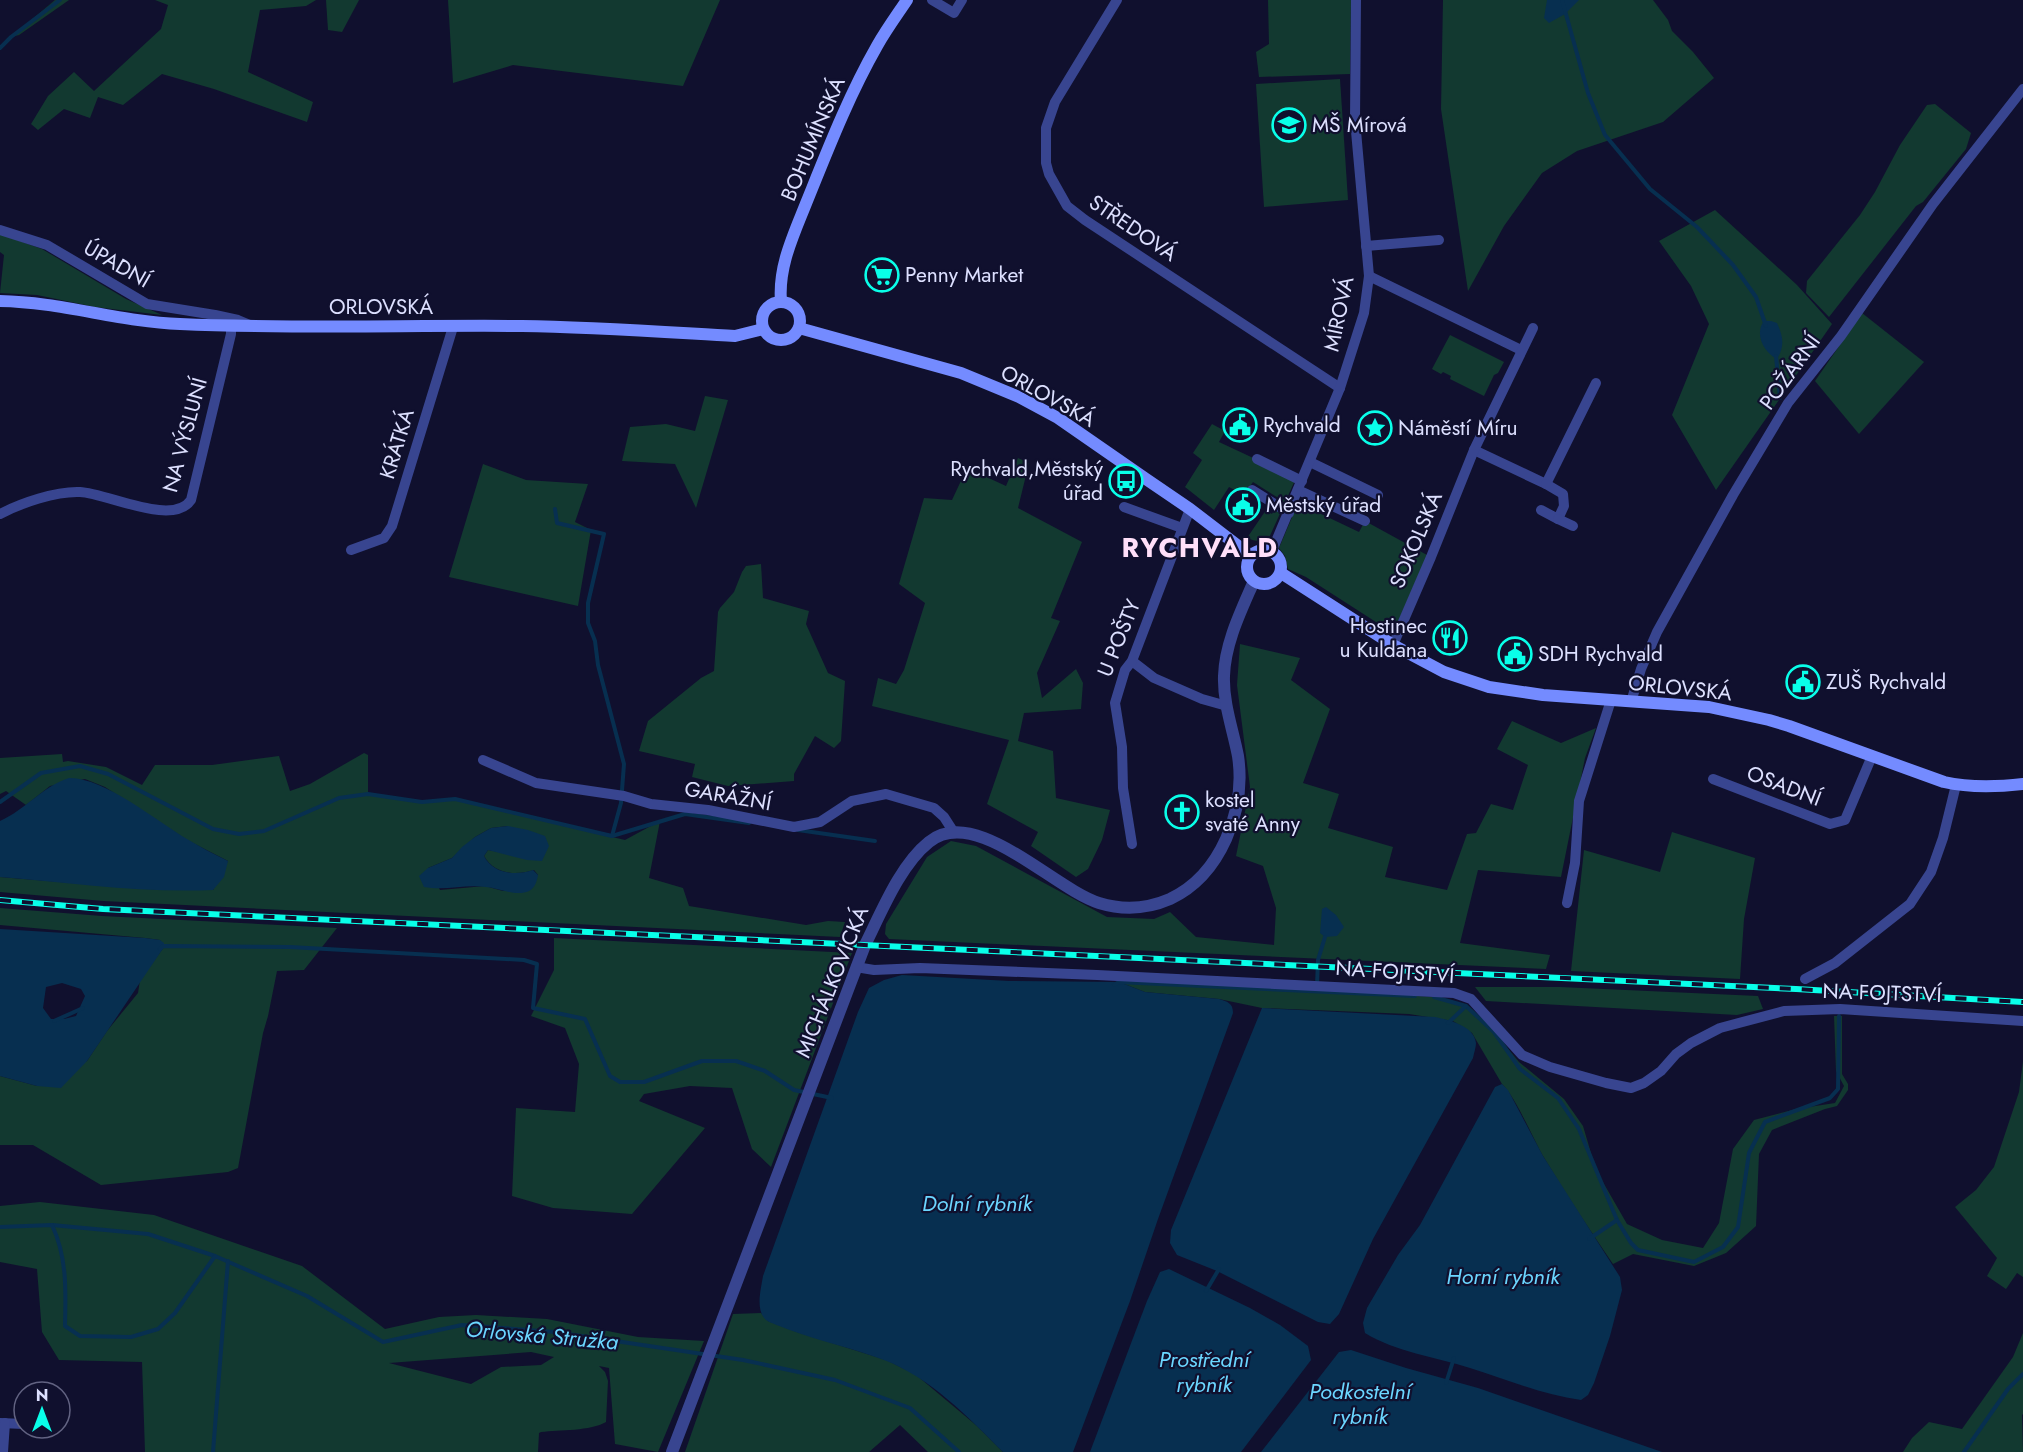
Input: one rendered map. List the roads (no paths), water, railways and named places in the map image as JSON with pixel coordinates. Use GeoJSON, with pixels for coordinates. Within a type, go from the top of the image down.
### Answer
{"type":"FeatureCollection","features":[{"type":"Feature","properties":{"kind":"main road","name":"BOHUMÍNSKÁ"},"geometry":{"type":"LineString","coordinates":[[781,302],[782,274],[786,256],[819,172],[846,108],[877,46],[907,0]]}},
{"type":"Feature","properties":{"kind":"main road","name":"ORLOVSKÁ"},"geometry":{"type":"LineString","coordinates":[[0,301],[137,321],[231,326],[546,327],[735,336],[763,329]]}},
{"type":"Feature","properties":{"kind":"main road"},"geometry":{"type":"LineString","coordinates":[[781,302],[793,306],[797,311],[799,328],[790,338],[778,340],[766,335],[761,323],[769,306],[781,302]]}},
{"type":"Feature","properties":{"kind":"main road","name":"ORLOVSKÁ"},"geometry":{"type":"LineString","coordinates":[[799,328],[961,372],[1019,397],[1058,418],[1190,509],[1251,555]]}},
{"type":"Feature","properties":{"kind":"main road"},"geometry":{"type":"LineString","coordinates":[[1261,549],[1272,551],[1280,558],[1281,573],[1269,584],[1259,584],[1247,571],[1251,555],[1261,549]]}},
{"type":"Feature","properties":{"kind":"main road","name":"ORLOVSKÁ"},"geometry":{"type":"LineString","coordinates":[[1281,573],[1393,645],[1444,672],[1489,687],[1543,695],[1709,707],[1759,717],[1789,726],[1956,785],[1998,787],[2023,784]]}},
{"type":"Feature","properties":{"kind":"street"},"geometry":{"type":"LineString","coordinates":[[938,2],[954,13],[962,0]]}},
{"type":"Feature","properties":{"kind":"street","name":"STŘEDOVÁ"},"geometry":{"type":"LineString","coordinates":[[1117,0],[1055,102],[1046,128],[1046,162],[1054,186],[1067,206],[1085,220],[1340,388]]}},
{"type":"Feature","properties":{"kind":"street","name":"MÍROVÁ"},"geometry":{"type":"LineString","coordinates":[[1272,551],[1340,388],[1364,313],[1369,276],[1355,120],[1356,0]]}},
{"type":"Feature","properties":{"kind":"street","name":"POŽÁRNÍ"},"geometry":{"type":"LineString","coordinates":[[1631,702],[1641,669],[1657,632],[1733,495],[1788,403],[1841,336],[1933,204],[2023,89]]}},
{"type":"Feature","properties":{"kind":"street","name":"ÚPADNÍ"},"geometry":{"type":"LineString","coordinates":[[0,230],[46,246],[147,304],[215,315],[253,326]]}},
{"type":"Feature","properties":{"kind":"street"},"geometry":{"type":"LineString","coordinates":[[1366,246],[1439,240]]}},
{"type":"Feature","properties":{"kind":"street"},"geometry":{"type":"LineString","coordinates":[[1369,276],[1521,350]]}},
{"type":"Feature","properties":{"kind":"street","name":"NA VÝSLUNÍ"},"geometry":{"type":"LineString","coordinates":[[0,514],[19,504],[80,492],[159,511],[179,510],[187,507],[191,500],[231,326]]}},
{"type":"Feature","properties":{"kind":"street","name":"KRÁTKÁ"},"geometry":{"type":"LineString","coordinates":[[351,550],[384,537],[392,526],[453,327]]}},
{"type":"Feature","properties":{"kind":"street","name":"SOKOLSKÁ"},"geometry":{"type":"LineString","coordinates":[[1393,645],[1474,450],[1533,328]]}},
{"type":"Feature","properties":{"kind":"street"},"geometry":{"type":"LineString","coordinates":[[1546,484],[1596,383]]}},
{"type":"Feature","properties":{"kind":"street"},"geometry":{"type":"LineString","coordinates":[[1474,450],[1563,494],[1564,506],[1558,519]]}},
{"type":"Feature","properties":{"kind":"street"},"geometry":{"type":"LineString","coordinates":[[1257,459],[1300,486],[1365,521]]}},
{"type":"Feature","properties":{"kind":"street"},"geometry":{"type":"LineString","coordinates":[[1310,462],[1378,495]]}},
{"type":"Feature","properties":{"kind":"street"},"geometry":{"type":"LineString","coordinates":[[1252,490],[1289,513]]}},
{"type":"Feature","properties":{"kind":"street"},"geometry":{"type":"LineString","coordinates":[[1124,507],[1182,528]]}},
{"type":"Feature","properties":{"kind":"street","name":"U POŠTY"},"geometry":{"type":"LineString","coordinates":[[1132,844],[1123,788],[1122,747],[1115,703],[1125,670],[1132,661],[1190,509]]}},
{"type":"Feature","properties":{"kind":"street"},"geometry":{"type":"LineString","coordinates":[[1541,510],[1573,526]]}},
{"type":"Feature","properties":{"kind":"street"},"geometry":{"type":"LineString","coordinates":[[953,831],[974,834],[995,843],[1078,894],[1108,906],[1131,908],[1151,906],[1194,884],[1208,868],[1226,837],[1233,820],[1239,791],[1239,768],[1227,706],[1224,676],[1232,636],[1254,581]]}},
{"type":"Feature","properties":{"kind":"street"},"geometry":{"type":"LineString","coordinates":[[1132,661],[1154,678],[1203,699],[1227,706]]}},
{"type":"Feature","properties":{"kind":"street"},"geometry":{"type":"LineString","coordinates":[[1567,903],[1575,863],[1578,801],[1611,700]]}},
{"type":"Feature","properties":{"kind":"street","name":"OSADNÍ"},"geometry":{"type":"LineString","coordinates":[[1713,779],[1830,824],[1845,820],[1872,756]]}},
{"type":"Feature","properties":{"kind":"street","name":"GARÁŽNÍ"},"geometry":{"type":"LineString","coordinates":[[483,760],[536,783],[624,796],[651,804],[708,810],[794,827],[820,822],[852,801],[886,794],[934,808],[944,817],[953,831]]}},
{"type":"Feature","properties":{"kind":"street"},"geometry":{"type":"LineString","coordinates":[[1805,979],[1835,963],[1910,904],[1931,872],[1943,838],[1956,785]]}},
{"type":"Feature","properties":{"kind":"street","name":"MICHÁLKOVICKÁ"},"geometry":{"type":"LineString","coordinates":[[672,1452],[856,967],[878,919],[911,862],[936,836],[953,831]]}},
{"type":"Feature","properties":{"kind":"street","name":"NA FOJTSTVÍ"},"geometry":{"type":"LineString","coordinates":[[856,967],[874,970],[920,968],[1097,975],[1454,993],[1471,999],[1522,1055],[1550,1067],[1631,1088],[1644,1083],[1661,1071],[1676,1054],[1691,1043],[1720,1028],[1784,1011],[1840,1009],[2023,1021]]}},
{"type":"Feature","properties":{"kind":"street"},"geometry":{"type":"LineString","coordinates":[[2,1423],[3,1452]]}},
{"type":"Feature","properties":{"kind":"water"},"geometry":{"type":"Polygon","coordinates":[[[1547,0],[1579,0],[1565,14],[1549,23],[1544,18],[1547,0]]]}},
{"type":"Feature","properties":{"kind":"water"},"geometry":{"type":"Polygon","coordinates":[[[1764,321],[1777,323],[1781,332],[1782,345],[1777,359],[1762,343],[1760,332],[1764,321]]]}},
{"type":"Feature","properties":{"kind":"water"},"geometry":{"type":"Polygon","coordinates":[[[69,778],[83,780],[113,792],[202,848],[228,861],[224,877],[213,890],[186,891],[106,887],[0,877],[0,821],[51,787],[69,778]]]}},
{"type":"Feature","properties":{"kind":"water"},"geometry":{"type":"Polygon","coordinates":[[[508,826],[545,836],[549,846],[542,861],[527,860],[488,850],[484,856],[493,867],[506,872],[519,873],[533,870],[538,875],[531,890],[519,893],[478,886],[424,887],[419,876],[428,868],[452,858],[475,837],[491,828],[508,826]]]}},
{"type":"Feature","properties":{"kind":"water"},"geometry":{"type":"Polygon","coordinates":[[[1326,907],[1336,915],[1344,927],[1337,936],[1325,937],[1320,933],[1322,909],[1326,907]]]}},
{"type":"Feature","properties":{"kind":"water"},"geometry":{"type":"Polygon","coordinates":[[[0,929],[145,938],[160,940],[164,943],[164,947],[87,1061],[61,1088],[37,1086],[0,1076],[0,929]],[[62,983],[46,987],[43,1008],[51,1019],[76,1016],[85,996],[81,989],[62,983]]]}},
{"type":"Feature","properties":{"kind":"water","name":"Dolní rybník"},"geometry":{"type":"Polygon","coordinates":[[[902,975],[1009,981],[1119,982],[1145,992],[1219,999],[1232,1007],[1233,1013],[1130,1301],[1073,1452],[1003,1452],[948,1400],[918,1377],[884,1360],[771,1323],[766,1320],[761,1311],[763,1276],[858,1012],[869,988],[884,980],[902,975]]]}},
{"type":"Feature","properties":{"kind":"water"},"geometry":{"type":"Polygon","coordinates":[[[1262,1008],[1435,1017],[1466,1028],[1471,1032],[1476,1043],[1473,1058],[1373,1239],[1339,1314],[1330,1324],[1318,1322],[1217,1271],[1177,1255],[1170,1243],[1171,1230],[1262,1008]]]}},
{"type":"Feature","properties":{"kind":"water","name":"Horní rybník"},"geometry":{"type":"Polygon","coordinates":[[[1502,1084],[1508,1090],[1543,1156],[1620,1277],[1622,1290],[1610,1336],[1594,1383],[1588,1395],[1581,1400],[1539,1391],[1470,1368],[1403,1350],[1365,1333],[1363,1323],[1367,1308],[1398,1255],[1420,1225],[1495,1087],[1502,1084]]]}},
{"type":"Feature","properties":{"kind":"water","name":"Prostřední rybník"},"geometry":{"type":"Polygon","coordinates":[[[1169,1269],[1280,1325],[1308,1346],[1311,1360],[1241,1452],[1090,1452],[1147,1301],[1160,1272],[1169,1269]]]}},
{"type":"Feature","properties":{"kind":"water","name":"Podkostelní rybník"},"geometry":{"type":"Polygon","coordinates":[[[1351,1350],[1478,1388],[1662,1452],[1261,1452],[1339,1352],[1351,1350]]]}},
{"type":"Feature","properties":{"kind":"waterway"},"geometry":{"type":"LineString","coordinates":[[0,48],[60,0]]}},
{"type":"Feature","properties":{"kind":"waterway"},"geometry":{"type":"LineString","coordinates":[[1562,0],[1588,93],[1605,135],[1650,189],[1697,227],[1733,265],[1756,297],[1766,326]]}},
{"type":"Feature","properties":{"kind":"waterway"},"geometry":{"type":"LineString","coordinates":[[1776,356],[1780,398]]}},
{"type":"Feature","properties":{"kind":"waterway"},"geometry":{"type":"LineString","coordinates":[[555,509],[557,523],[604,534],[588,603],[588,623],[595,641],[598,665],[624,764],[621,803],[612,836]]}},
{"type":"Feature","properties":{"kind":"waterway"},"geometry":{"type":"LineString","coordinates":[[0,802],[41,773],[80,766],[108,774],[213,829],[239,834],[264,831],[339,798],[368,794],[422,802],[455,799],[612,836],[685,814],[749,823]]}},
{"type":"Feature","properties":{"kind":"waterway"},"geometry":{"type":"LineString","coordinates":[[798,830],[875,841]]}},
{"type":"Feature","properties":{"kind":"waterway"},"geometry":{"type":"LineString","coordinates":[[1317,986],[1318,960],[1325,937]]}},
{"type":"Feature","properties":{"kind":"waterway"},"geometry":{"type":"LineString","coordinates":[[160,949],[163,946],[290,947],[524,960],[537,964],[533,1008],[585,1019],[610,1076],[620,1082],[644,1082],[702,1061],[736,1061],[765,1071],[794,1090],[832,1098]]}},
{"type":"Feature","properties":{"kind":"waterway"},"geometry":{"type":"LineString","coordinates":[[1114,985],[1119,982],[1415,996]]}},
{"type":"Feature","properties":{"kind":"waterway"},"geometry":{"type":"LineString","coordinates":[[1434,997],[1466,1006],[1494,1032],[1520,1069],[1558,1098],[1579,1129],[1617,1220],[1631,1243],[1638,1250],[1694,1262],[1723,1247],[1738,1227],[1749,1153],[1765,1122],[1830,1098],[1838,1089],[1839,1016]]}},
{"type":"Feature","properties":{"kind":"waterway"},"geometry":{"type":"LineString","coordinates":[[1448,1023],[1466,1006]]}},
{"type":"Feature","properties":{"kind":"waterway"},"geometry":{"type":"LineString","coordinates":[[54,1021],[83,1008]]}},
{"type":"Feature","properties":{"kind":"waterway"},"geometry":{"type":"LineString","coordinates":[[1589,1239],[1617,1220]]}},
{"type":"Feature","properties":{"kind":"waterway"},"geometry":{"type":"LineString","coordinates":[[52,1225],[148,1234],[215,1256]]}},
{"type":"Feature","properties":{"kind":"waterway","name":"Orlovská Stružka"},"geometry":{"type":"LineString","coordinates":[[0,1227],[52,1225],[63,1262],[65,1326],[80,1336],[131,1337],[158,1329],[175,1313],[215,1256],[307,1296],[383,1342],[462,1325],[555,1332],[743,1360],[835,1380],[910,1408],[959,1452]]}},
{"type":"Feature","properties":{"kind":"waterway"},"geometry":{"type":"LineString","coordinates":[[213,1452],[228,1261]]}},
{"type":"Feature","properties":{"kind":"waterway"},"geometry":{"type":"LineString","coordinates":[[1206,1291],[1219,1269]]}},
{"type":"Feature","properties":{"kind":"waterway"},"geometry":{"type":"LineString","coordinates":[[1446,1383],[1454,1358]]}},
{"type":"Feature","properties":{"kind":"waterway","name":"Orlovská Stružka"},"geometry":{"type":"LineString","coordinates":[[1964,1452],[2008,1389],[2023,1374]]}},
{"type":"Feature","properties":{"kind":"railway"},"geometry":{"type":"LineString","coordinates":[[0,900],[103,909],[1796,989],[2023,1002]]}},
{"type":"Feature","properties":{"kind":"place","name":"MŠ Mírová"},"geometry":{"type":"Point","coordinates":[1289,125]}},
{"type":"Feature","properties":{"kind":"place","name":"Penny Market"},"geometry":{"type":"Point","coordinates":[882,275]}},
{"type":"Feature","properties":{"kind":"place","name":"Rychvald"},"geometry":{"type":"Point","coordinates":[1240,425]}},
{"type":"Feature","properties":{"kind":"place","name":"Náměstí Míru"},"geometry":{"type":"Point","coordinates":[1375,428]}},
{"type":"Feature","properties":{"kind":"place","name":"Rychvald,Městský úřad"},"geometry":{"type":"Point","coordinates":[1126,481]}},
{"type":"Feature","properties":{"kind":"place","name":"Městský úřad"},"geometry":{"type":"Point","coordinates":[1243,505]}},
{"type":"Feature","properties":{"kind":"place","name":"Hostinec u Kuldana"},"geometry":{"type":"Point","coordinates":[1450,638]}},
{"type":"Feature","properties":{"kind":"place","name":"SDH Rychvald"},"geometry":{"type":"Point","coordinates":[1515,654]}},
{"type":"Feature","properties":{"kind":"place","name":"ZUŠ Rychvald"},"geometry":{"type":"Point","coordinates":[1803,682]}},
{"type":"Feature","properties":{"kind":"place","name":"kostel svaté Anny"},"geometry":{"type":"Point","coordinates":[1182,812]}},
{"type":"Feature","properties":{"kind":"district","name":"RYCHVALD"},"geometry":{"type":"Point","coordinates":[1200,547]}}]}
